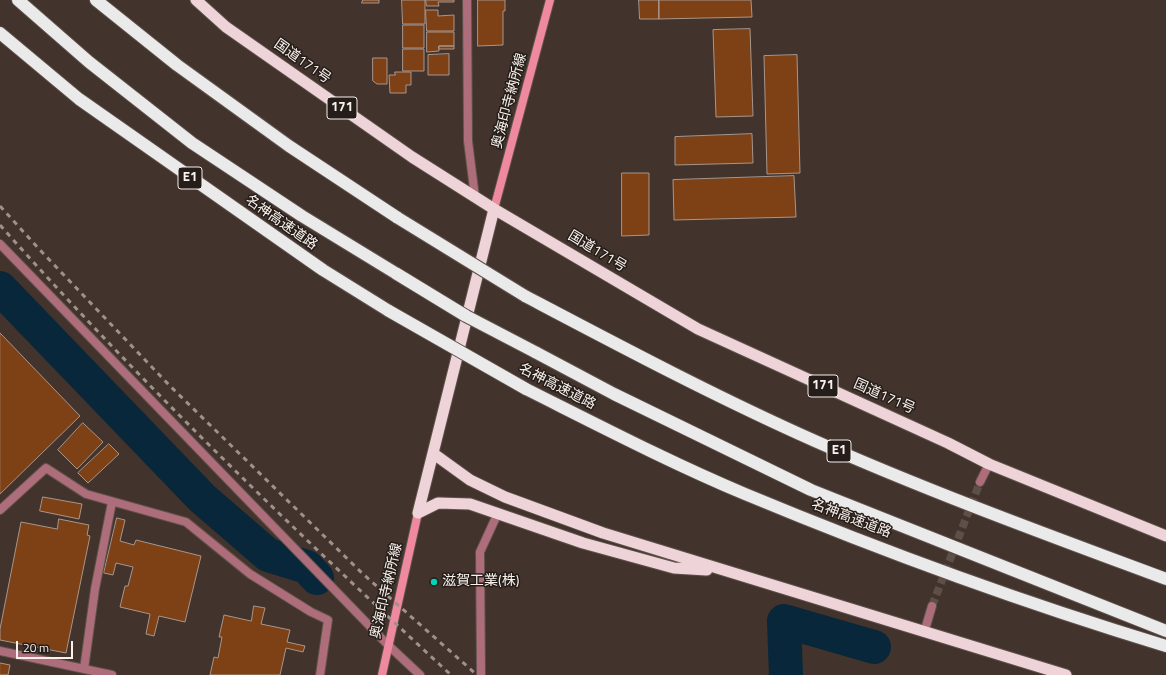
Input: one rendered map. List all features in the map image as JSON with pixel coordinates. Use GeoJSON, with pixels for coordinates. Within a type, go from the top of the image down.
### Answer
{"type":"FeatureCollection","features":[{"type":"Feature","properties":{"kind":"highway","name":"名神高速道路"},"geometry":{"type":"LineString","coordinates":[[18,0],[90,62],[192,143],[302,216],[466,316],[614,394],[811,490],[1166,631]]}},
{"type":"Feature","properties":{"kind":"highway","name":"E1"},"geometry":{"type":"LineString","coordinates":[[96,0],[177,65],[289,146],[398,218],[525,296],[654,364],[815,441],[998,515],[1166,579]]}},
{"type":"Feature","properties":{"kind":"highway","name":"国道171号"},"geometry":{"type":"LineString","coordinates":[[196,0],[226,27],[406,152],[494,209],[698,329],[948,443],[989,464],[1166,536]]}},
{"type":"Feature","properties":{"kind":"highway","name":"名神高速道路"},"geometry":{"type":"LineString","coordinates":[[0,32],[79,99],[316,266],[389,311],[526,390],[744,493],[899,554],[1007,594],[1166,646]]}},
{"type":"Feature","properties":{"kind":"highway"},"geometry":{"type":"LineString","coordinates":[[418,513],[434,454],[453,370],[494,209]]}},
{"type":"Feature","properties":{"kind":"highway"},"geometry":{"type":"LineString","coordinates":[[434,454],[470,480],[505,497],[603,534],[1066,675]]}},
{"type":"Feature","properties":{"kind":"highway"},"geometry":{"type":"LineString","coordinates":[[418,513],[438,503],[449,502],[470,504],[498,515],[583,543],[674,568],[723,570]]}},
{"type":"Feature","properties":{"kind":"main road","name":"奥海印寺納所線"},"geometry":{"type":"LineString","coordinates":[[494,209],[550,0]]}},
{"type":"Feature","properties":{"kind":"main road","name":"奥海印寺納所線"},"geometry":{"type":"LineString","coordinates":[[382,675],[418,513]]}},
{"type":"Feature","properties":{"kind":"street"},"geometry":{"type":"LineString","coordinates":[[467,0],[468,141],[475,197]]}},
{"type":"Feature","properties":{"kind":"street"},"geometry":{"type":"LineString","coordinates":[[0,244],[388,645],[420,675]]}},
{"type":"Feature","properties":{"kind":"street"},"geometry":{"type":"LineString","coordinates":[[980,482],[989,464]]}},
{"type":"Feature","properties":{"kind":"street"},"geometry":{"type":"LineString","coordinates":[[0,510],[46,468],[86,494],[186,522],[250,574],[311,612],[328,620],[320,675]]}},
{"type":"Feature","properties":{"kind":"street"},"geometry":{"type":"LineString","coordinates":[[84,669],[95,589],[112,502]]}},
{"type":"Feature","properties":{"kind":"street"},"geometry":{"type":"LineString","coordinates":[[481,675],[480,552],[498,515]]}},
{"type":"Feature","properties":{"kind":"street"},"geometry":{"type":"LineString","coordinates":[[924,633],[932,606]]}},
{"type":"Feature","properties":{"kind":"street"},"geometry":{"type":"LineString","coordinates":[[0,651],[112,675]]}},
{"type":"Feature","properties":{"kind":"building"},"geometry":{"type":"Polygon","coordinates":[[[363,0],[379,0],[379,3],[362,3],[363,0]]]}},
{"type":"Feature","properties":{"kind":"building"},"geometry":{"type":"Polygon","coordinates":[[[402,0],[425,0],[425,24],[403,24],[402,0]]]}},
{"type":"Feature","properties":{"kind":"building"},"geometry":{"type":"Polygon","coordinates":[[[426,0],[454,0],[454,2],[438,2],[439,6],[427,6],[426,0]]]}},
{"type":"Feature","properties":{"kind":"building"},"geometry":{"type":"Polygon","coordinates":[[[478,0],[505,0],[505,11],[503,11],[503,45],[478,46],[478,0]]]}},
{"type":"Feature","properties":{"kind":"building"},"geometry":{"type":"Polygon","coordinates":[[[639,0],[659,0],[659,19],[640,19],[639,0]]]}},
{"type":"Feature","properties":{"kind":"building"},"geometry":{"type":"Polygon","coordinates":[[[659,0],[751,0],[752,17],[659,19],[659,0]]]}},
{"type":"Feature","properties":{"kind":"building"},"geometry":{"type":"Polygon","coordinates":[[[426,10],[438,10],[438,16],[454,15],[454,31],[427,31],[426,10]]]}},
{"type":"Feature","properties":{"kind":"building"},"geometry":{"type":"Polygon","coordinates":[[[403,25],[424,25],[424,48],[403,48],[403,25]]]}},
{"type":"Feature","properties":{"kind":"building"},"geometry":{"type":"Polygon","coordinates":[[[750,29],[753,116],[716,117],[713,30],[750,29]]]}},
{"type":"Feature","properties":{"kind":"building"},"geometry":{"type":"Polygon","coordinates":[[[427,32],[454,32],[454,46],[439,46],[439,51],[427,52],[427,32]]]}},
{"type":"Feature","properties":{"kind":"building"},"geometry":{"type":"Polygon","coordinates":[[[439,46],[454,46],[454,49],[439,49],[439,46]]]}},
{"type":"Feature","properties":{"kind":"building"},"geometry":{"type":"Polygon","coordinates":[[[403,49],[424,49],[424,71],[403,71],[403,49]]]}},
{"type":"Feature","properties":{"kind":"building"},"geometry":{"type":"Polygon","coordinates":[[[449,54],[449,75],[428,75],[428,55],[449,54]]]}},
{"type":"Feature","properties":{"kind":"building"},"geometry":{"type":"Polygon","coordinates":[[[797,55],[800,173],[767,174],[764,56],[797,55]]]}},
{"type":"Feature","properties":{"kind":"building"},"geometry":{"type":"Polygon","coordinates":[[[373,58],[387,58],[387,84],[377,84],[373,81],[373,58]]]}},
{"type":"Feature","properties":{"kind":"building"},"geometry":{"type":"Polygon","coordinates":[[[395,72],[411,72],[411,85],[406,85],[406,93],[390,93],[389,75],[395,75],[395,72]]]}},
{"type":"Feature","properties":{"kind":"building"},"geometry":{"type":"Polygon","coordinates":[[[752,134],[753,163],[675,165],[675,137],[752,134]]]}},
{"type":"Feature","properties":{"kind":"building"},"geometry":{"type":"Polygon","coordinates":[[[622,173],[649,173],[649,235],[622,236],[622,173]]]}},
{"type":"Feature","properties":{"kind":"building"},"geometry":{"type":"Polygon","coordinates":[[[794,176],[796,217],[674,220],[673,180],[794,176]]]}},
{"type":"Feature","properties":{"kind":"building"},"geometry":{"type":"Polygon","coordinates":[[[0,333],[80,416],[0,494],[0,333]]]}},
{"type":"Feature","properties":{"kind":"building"},"geometry":{"type":"Polygon","coordinates":[[[83,423],[103,442],[77,469],[58,450],[83,423]]]}},
{"type":"Feature","properties":{"kind":"building"},"geometry":{"type":"Polygon","coordinates":[[[109,444],[119,454],[88,483],[78,473],[109,444]]]}},
{"type":"Feature","properties":{"kind":"building"},"geometry":{"type":"Polygon","coordinates":[[[43,497],[82,504],[79,519],[40,511],[43,497]]]}},
{"type":"Feature","properties":{"kind":"building"},"geometry":{"type":"Polygon","coordinates":[[[117,518],[125,520],[120,541],[134,545],[136,540],[201,556],[185,622],[159,616],[154,636],[146,634],[150,614],[120,607],[125,586],[128,586],[133,567],[116,563],[113,575],[104,573],[117,518]]]}},
{"type":"Feature","properties":{"kind":"building"},"geometry":{"type":"Polygon","coordinates":[[[59,519],[89,525],[87,535],[90,536],[66,653],[0,640],[0,629],[21,522],[57,529],[59,519]]]}},
{"type":"Feature","properties":{"kind":"building"},"geometry":{"type":"Polygon","coordinates":[[[254,606],[265,608],[261,624],[290,630],[287,642],[305,646],[303,652],[286,648],[280,675],[210,675],[214,657],[218,658],[222,637],[219,637],[224,615],[251,621],[254,606]]]}},
{"type":"Feature","properties":{"kind":"building"},"geometry":{"type":"Polygon","coordinates":[[[0,663],[10,665],[8,675],[0,675],[0,663]]]}},
{"type":"Feature","properties":{"kind":"waterway"},"geometry":{"type":"LineString","coordinates":[[0,288],[202,498],[268,555],[307,567],[317,578]]}},
{"type":"Feature","properties":{"kind":"waterway"},"geometry":{"type":"LineString","coordinates":[[786,675],[784,621],[874,647]]}},
{"type":"Feature","properties":{"kind":"tunnel"},"geometry":{"type":"LineString","coordinates":[[932,606],[980,482]]}},
{"type":"Feature","properties":{"kind":"railway"},"geometry":{"type":"LineString","coordinates":[[0,206],[170,386],[363,574],[477,675]]}},
{"type":"Feature","properties":{"kind":"railway"},"geometry":{"type":"LineString","coordinates":[[0,225],[108,342],[220,456],[451,675]]}},
{"type":"Feature","properties":{"kind":"place","name":"滋賀工業(株)"},"geometry":{"type":"Point","coordinates":[434,582]}}]}
